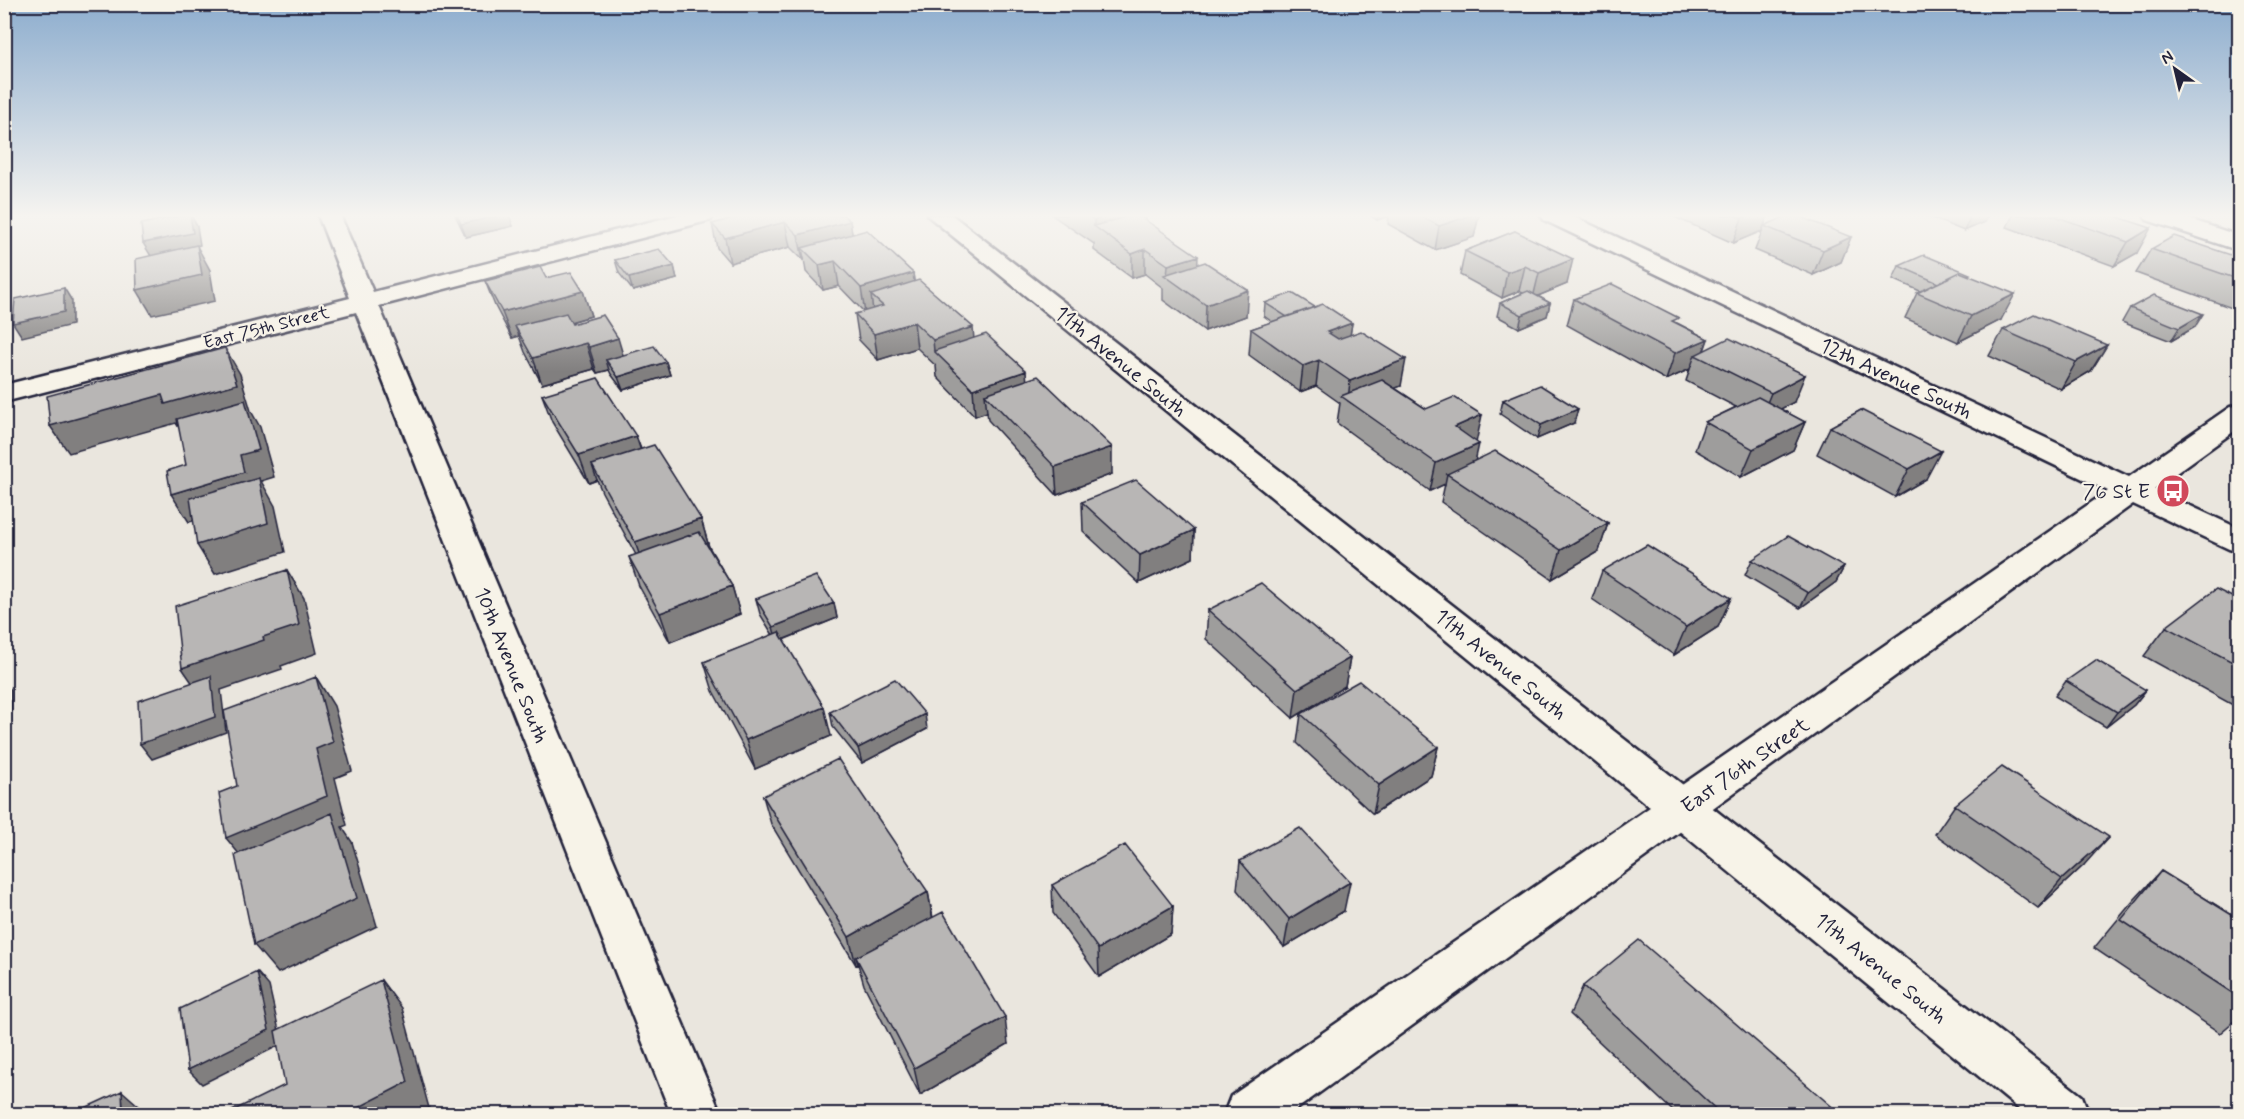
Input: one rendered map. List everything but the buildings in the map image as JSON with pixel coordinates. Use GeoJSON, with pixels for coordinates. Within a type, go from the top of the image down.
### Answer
{"type":"FeatureCollection","features":[{"type":"Feature","properties":{"kind":"street","name":"10th Avenue South"},"geometry":{"type":"LineString","coordinates":[[350,267],[696,1114]]}},
{"type":"Feature","properties":{"kind":"street","name":"East 75th Street"},"geometry":{"type":"LineString","coordinates":[[4,394],[497,267]]}},
{"type":"Feature","properties":{"kind":"street","name":"11th Avenue South"},"geometry":{"type":"LineString","coordinates":[[1003,267],[2064,1114]]}},
{"type":"Feature","properties":{"kind":"street","name":"12th Avenue South"},"geometry":{"type":"LineString","coordinates":[[1662,267],[2240,542]]}},
{"type":"Feature","properties":{"kind":"street","name":"East 76th Street"},"geometry":{"type":"LineString","coordinates":[[1248,1114],[2240,413]]}},
{"type":"Feature","properties":{"kind":"place","name":"76 St E"},"geometry":{"type":"Point","coordinates":[2173,491]}}]}
